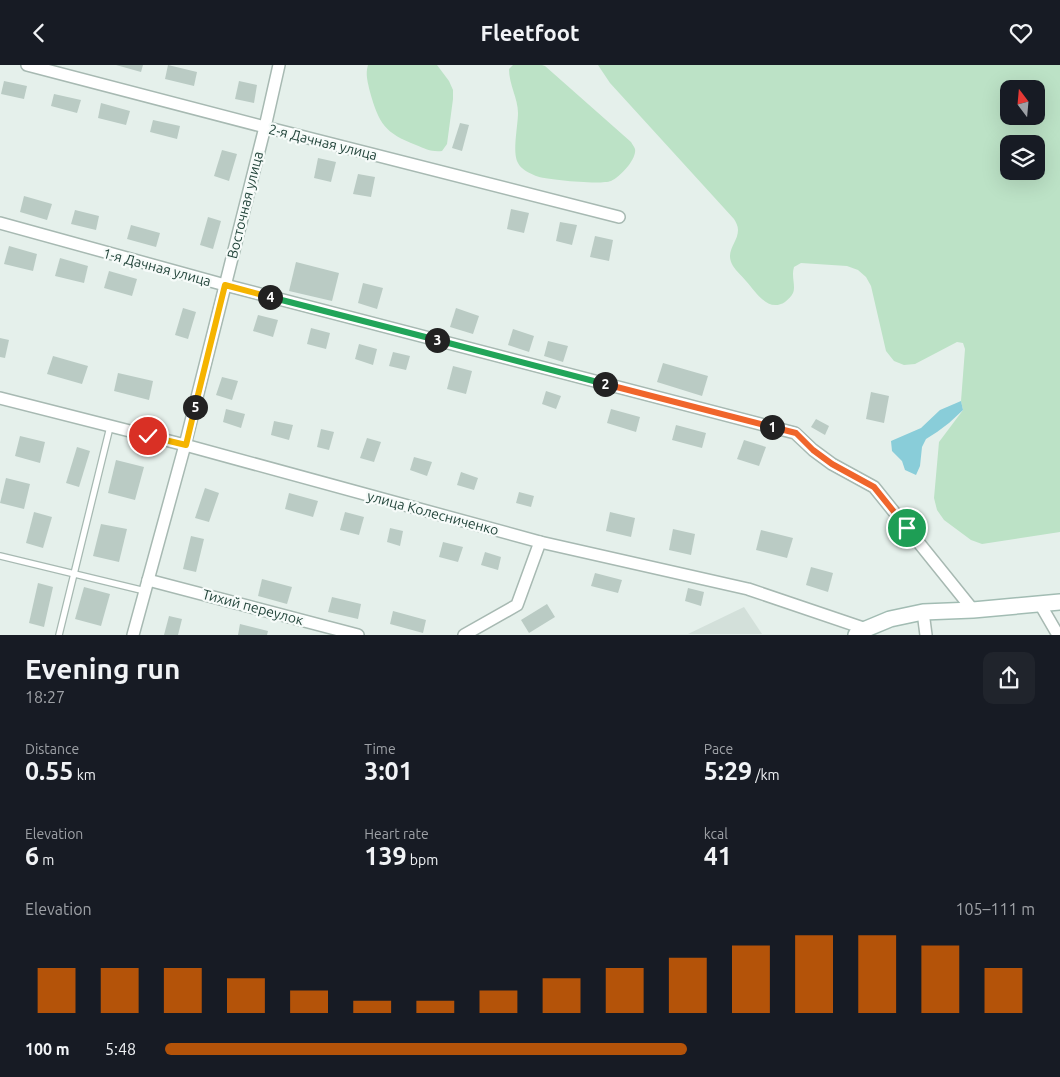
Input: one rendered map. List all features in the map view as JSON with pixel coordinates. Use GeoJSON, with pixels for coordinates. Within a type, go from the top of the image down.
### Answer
{"type":"FeatureCollection","features":[{"type":"Feature","properties":{"kind":"main road"},"geometry":{"type":"LineString","coordinates":[[862,633],[890,619],[923,612],[973,610],[1060,602]]}},
{"type":"Feature","properties":{"kind":"street","name":"2-я Дачная улица"},"geometry":{"type":"LineString","coordinates":[[27,65],[619,217]]}},
{"type":"Feature","properties":{"kind":"street","name":"Восточная улица"},"geometry":{"type":"LineString","coordinates":[[133,635],[186,445],[279,65]]}},
{"type":"Feature","properties":{"kind":"street","name":"1-я Дачная улица"},"geometry":{"type":"LineString","coordinates":[[0,223],[225,285],[796,433],[813,450],[832,464],[874,487],[973,610]]}},
{"type":"Feature","properties":{"kind":"street","name":"улица Колесниченко"},"geometry":{"type":"LineString","coordinates":[[0,398],[186,445],[540,542],[748,589],[862,633]]}},
{"type":"Feature","properties":{"kind":"street"},"geometry":{"type":"LineString","coordinates":[[464,635],[517,605],[540,542]]}},
{"type":"Feature","properties":{"kind":"street","name":"Тихий переулок"},"geometry":{"type":"LineString","coordinates":[[148,580],[358,635]]}},
{"type":"Feature","properties":{"kind":"street"},"geometry":{"type":"LineString","coordinates":[[1040,604],[1058,635]]}},
{"type":"Feature","properties":{"kind":"street"},"geometry":{"type":"LineString","coordinates":[[923,612],[926,635]]}},
{"type":"Feature","properties":{"kind":"lane"},"geometry":{"type":"LineString","coordinates":[[59,635],[110,427]]}},
{"type":"Feature","properties":{"kind":"lane"},"geometry":{"type":"LineString","coordinates":[[0,556],[145,591]]}},
{"type":"Feature","properties":{"kind":"shaded area"},"geometry":{"type":"Polygon","coordinates":[[[744,607],[762,634],[688,634],[744,607]]]}},
{"type":"Feature","properties":{"kind":"green space"},"geometry":{"type":"Polygon","coordinates":[[[368,65],[437,65],[453,90],[447,144],[442,151],[429,150],[405,141],[385,126],[380,120],[370,92],[367,75],[368,65]]]}},
{"type":"Feature","properties":{"kind":"green space"},"geometry":{"type":"Polygon","coordinates":[[[513,65],[545,66],[631,142],[635,153],[623,172],[611,181],[586,182],[542,178],[531,174],[521,167],[515,152],[518,107],[510,81],[509,69],[513,65]]]}},
{"type":"Feature","properties":{"kind":"green space"},"geometry":{"type":"Polygon","coordinates":[[[598,65],[1060,65],[1060,532],[982,544],[971,540],[944,520],[937,510],[934,498],[939,442],[963,410],[961,401],[965,349],[963,343],[957,342],[915,364],[904,365],[894,361],[886,351],[871,286],[866,277],[858,270],[847,266],[801,263],[794,267],[794,290],[789,298],[779,305],[768,303],[758,295],[733,266],[730,256],[738,230],[734,219],[610,83],[598,65]]]}},
{"type":"Feature","properties":{"kind":"water"},"geometry":{"type":"Polygon","coordinates":[[[961,401],[963,410],[949,423],[926,439],[922,447],[920,466],[916,475],[905,470],[902,461],[892,451],[891,441],[921,428],[940,410],[961,401]]]}},
{"type":"Feature","properties":{"kind":"building"},"geometry":{"type":"Polygon","coordinates":[[[116,65],[143,65],[141,72],[116,65]]]}},
{"type":"Feature","properties":{"kind":"building"},"geometry":{"type":"Polygon","coordinates":[[[168,65],[197,72],[194,86],[165,79],[168,65]]]}},
{"type":"Feature","properties":{"kind":"building"},"geometry":{"type":"Polygon","coordinates":[[[4,81],[27,86],[24,99],[1,94],[4,81]]]}},
{"type":"Feature","properties":{"kind":"building"},"geometry":{"type":"Polygon","coordinates":[[[239,81],[257,85],[254,103],[235,99],[239,81]]]}},
{"type":"Feature","properties":{"kind":"building"},"geometry":{"type":"Polygon","coordinates":[[[54,94],[81,100],[77,113],[51,106],[54,94]]]}},
{"type":"Feature","properties":{"kind":"building"},"geometry":{"type":"Polygon","coordinates":[[[101,103],[130,111],[126,125],[98,118],[101,103]]]}},
{"type":"Feature","properties":{"kind":"building"},"geometry":{"type":"Polygon","coordinates":[[[153,120],[180,126],[177,139],[150,132],[153,120]]]}},
{"type":"Feature","properties":{"kind":"building"},"geometry":{"type":"Polygon","coordinates":[[[460,123],[469,125],[462,151],[452,148],[460,123]]]}},
{"type":"Feature","properties":{"kind":"building"},"geometry":{"type":"Polygon","coordinates":[[[222,150],[237,154],[229,181],[214,176],[222,150]]]}},
{"type":"Feature","properties":{"kind":"building"},"geometry":{"type":"Polygon","coordinates":[[[318,158],[336,162],[331,182],[314,178],[318,158]]]}},
{"type":"Feature","properties":{"kind":"building"},"geometry":{"type":"Polygon","coordinates":[[[358,174],[375,177],[371,197],[353,194],[358,174]]]}},
{"type":"Feature","properties":{"kind":"building"},"geometry":{"type":"Polygon","coordinates":[[[24,196],[52,204],[47,220],[20,212],[24,196]]]}},
{"type":"Feature","properties":{"kind":"building"},"geometry":{"type":"Polygon","coordinates":[[[511,209],[529,213],[524,233],[507,229],[511,209]]]}},
{"type":"Feature","properties":{"kind":"building"},"geometry":{"type":"Polygon","coordinates":[[[75,210],[99,216],[96,230],[71,224],[75,210]]]}},
{"type":"Feature","properties":{"kind":"building"},"geometry":{"type":"Polygon","coordinates":[[[208,217],[221,221],[213,249],[200,245],[208,217]]]}},
{"type":"Feature","properties":{"kind":"building"},"geometry":{"type":"Polygon","coordinates":[[[560,222],[577,225],[572,245],[556,241],[560,222]]]}},
{"type":"Feature","properties":{"kind":"building"},"geometry":{"type":"Polygon","coordinates":[[[131,225],[160,233],[156,247],[127,239],[131,225]]]}},
{"type":"Feature","properties":{"kind":"building"},"geometry":{"type":"Polygon","coordinates":[[[595,236],[613,240],[609,261],[590,257],[595,236]]]}},
{"type":"Feature","properties":{"kind":"building"},"geometry":{"type":"Polygon","coordinates":[[[9,246],[37,254],[33,271],[4,264],[9,246]]]}},
{"type":"Feature","properties":{"kind":"building"},"geometry":{"type":"Polygon","coordinates":[[[60,258],[88,266],[84,283],[55,276],[60,258]]]}},
{"type":"Feature","properties":{"kind":"building"},"geometry":{"type":"Polygon","coordinates":[[[296,262],[339,273],[332,301],[289,291],[296,262]]]}},
{"type":"Feature","properties":{"kind":"building"},"geometry":{"type":"Polygon","coordinates":[[[109,271],[137,279],[132,296],[104,288],[109,271]]]}},
{"type":"Feature","properties":{"kind":"building"},"geometry":{"type":"Polygon","coordinates":[[[363,283],[383,288],[377,309],[358,303],[363,283]]]}},
{"type":"Feature","properties":{"kind":"building"},"geometry":{"type":"Polygon","coordinates":[[[183,308],[196,312],[188,339],[175,335],[183,308]]]}},
{"type":"Feature","properties":{"kind":"building"},"geometry":{"type":"Polygon","coordinates":[[[456,308],[479,316],[473,334],[450,327],[456,308]]]}},
{"type":"Feature","properties":{"kind":"building"},"geometry":{"type":"Polygon","coordinates":[[[258,315],[278,320],[273,337],[253,331],[258,315]]]}},
{"type":"Feature","properties":{"kind":"building"},"geometry":{"type":"Polygon","coordinates":[[[311,328],[330,333],[326,349],[307,344],[311,328]]]}},
{"type":"Feature","properties":{"kind":"building"},"geometry":{"type":"Polygon","coordinates":[[[513,329],[534,336],[529,352],[508,345],[513,329]]]}},
{"type":"Feature","properties":{"kind":"building"},"geometry":{"type":"Polygon","coordinates":[[[0,338],[9,340],[5,358],[0,357],[0,338]]]}},
{"type":"Feature","properties":{"kind":"building"},"geometry":{"type":"Polygon","coordinates":[[[548,341],[568,346],[563,362],[544,356],[548,341]]]}},
{"type":"Feature","properties":{"kind":"building"},"geometry":{"type":"Polygon","coordinates":[[[359,344],[377,349],[373,365],[355,359],[359,344]]]}},
{"type":"Feature","properties":{"kind":"building"},"geometry":{"type":"Polygon","coordinates":[[[393,352],[410,356],[406,370],[389,366],[393,352]]]}},
{"type":"Feature","properties":{"kind":"building"},"geometry":{"type":"Polygon","coordinates":[[[53,356],[88,366],[82,384],[47,374],[53,356]]]}},
{"type":"Feature","properties":{"kind":"building"},"geometry":{"type":"Polygon","coordinates":[[[663,363],[708,376],[702,396],[657,382],[663,363]]]}},
{"type":"Feature","properties":{"kind":"building"},"geometry":{"type":"Polygon","coordinates":[[[453,366],[472,371],[466,394],[447,389],[453,366]]]}},
{"type":"Feature","properties":{"kind":"building"},"geometry":{"type":"Polygon","coordinates":[[[118,373],[153,381],[149,400],[114,391],[118,373]]]}},
{"type":"Feature","properties":{"kind":"building"},"geometry":{"type":"Polygon","coordinates":[[[222,377],[238,381],[232,400],[216,395],[222,377]]]}},
{"type":"Feature","properties":{"kind":"building"},"geometry":{"type":"Polygon","coordinates":[[[546,391],[561,396],[556,409],[542,404],[546,391]]]}},
{"type":"Feature","properties":{"kind":"building"},"geometry":{"type":"Polygon","coordinates":[[[871,392],[889,396],[884,423],[866,419],[871,392]]]}},
{"type":"Feature","properties":{"kind":"building"},"geometry":{"type":"Polygon","coordinates":[[[226,409],[245,414],[241,428],[223,422],[226,409]]]}},
{"type":"Feature","properties":{"kind":"building"},"geometry":{"type":"Polygon","coordinates":[[[611,409],[640,417],[636,432],[607,423],[611,409]]]}},
{"type":"Feature","properties":{"kind":"building"},"geometry":{"type":"Polygon","coordinates":[[[816,419],[829,426],[825,435],[811,427],[816,419]]]}},
{"type":"Feature","properties":{"kind":"building"},"geometry":{"type":"Polygon","coordinates":[[[274,421],[293,425],[289,440],[271,435],[274,421]]]}},
{"type":"Feature","properties":{"kind":"building"},"geometry":{"type":"Polygon","coordinates":[[[676,425],[706,433],[702,448],[672,440],[676,425]]]}},
{"type":"Feature","properties":{"kind":"building"},"geometry":{"type":"Polygon","coordinates":[[[321,429],[334,432],[329,450],[317,447],[321,429]]]}},
{"type":"Feature","properties":{"kind":"building"},"geometry":{"type":"Polygon","coordinates":[[[20,436],[45,442],[40,463],[15,456],[20,436]]]}},
{"type":"Feature","properties":{"kind":"building"},"geometry":{"type":"Polygon","coordinates":[[[367,438],[381,442],[374,462],[360,458],[367,438]]]}},
{"type":"Feature","properties":{"kind":"building"},"geometry":{"type":"Polygon","coordinates":[[[744,440],[766,447],[759,466],[737,459],[744,440]]]}},
{"type":"Feature","properties":{"kind":"building"},"geometry":{"type":"Polygon","coordinates":[[[77,447],[90,451],[79,487],[66,483],[77,447]]]}},
{"type":"Feature","properties":{"kind":"building"},"geometry":{"type":"Polygon","coordinates":[[[414,457],[432,462],[427,476],[410,470],[414,457]]]}},
{"type":"Feature","properties":{"kind":"building"},"geometry":{"type":"Polygon","coordinates":[[[116,460],[144,467],[135,500],[108,493],[116,460]]]}},
{"type":"Feature","properties":{"kind":"building"},"geometry":{"type":"Polygon","coordinates":[[[461,472],[478,478],[474,490],[457,485],[461,472]]]}},
{"type":"Feature","properties":{"kind":"building"},"geometry":{"type":"Polygon","coordinates":[[[6,478],[30,484],[24,509],[0,503],[6,478]]]}},
{"type":"Feature","properties":{"kind":"building"},"geometry":{"type":"Polygon","coordinates":[[[205,488],[219,493],[209,522],[195,518],[205,488]]]}},
{"type":"Feature","properties":{"kind":"building"},"geometry":{"type":"Polygon","coordinates":[[[519,492],[534,496],[531,507],[516,503],[519,492]]]}},
{"type":"Feature","properties":{"kind":"building"},"geometry":{"type":"Polygon","coordinates":[[[289,493],[318,501],[313,517],[285,509],[289,493]]]}},
{"type":"Feature","properties":{"kind":"building"},"geometry":{"type":"Polygon","coordinates":[[[34,512],[52,517],[43,548],[26,543],[34,512]]]}},
{"type":"Feature","properties":{"kind":"building"},"geometry":{"type":"Polygon","coordinates":[[[345,512],[364,517],[359,535],[340,530],[345,512]]]}},
{"type":"Feature","properties":{"kind":"building"},"geometry":{"type":"Polygon","coordinates":[[[610,512],[635,518],[631,537],[606,531],[610,512]]]}},
{"type":"Feature","properties":{"kind":"building"},"geometry":{"type":"Polygon","coordinates":[[[101,524],[127,529],[119,562],[93,556],[101,524]]]}},
{"type":"Feature","properties":{"kind":"building"},"geometry":{"type":"Polygon","coordinates":[[[390,528],[403,531],[400,546],[387,542],[390,528]]]}},
{"type":"Feature","properties":{"kind":"building"},"geometry":{"type":"Polygon","coordinates":[[[673,529],[695,534],[691,555],[669,550],[673,529]]]}},
{"type":"Feature","properties":{"kind":"building"},"geometry":{"type":"Polygon","coordinates":[[[761,530],[793,538],[787,558],[756,550],[761,530]]]}},
{"type":"Feature","properties":{"kind":"building"},"geometry":{"type":"Polygon","coordinates":[[[191,536],[204,539],[196,572],[183,569],[191,536]]]}},
{"type":"Feature","properties":{"kind":"building"},"geometry":{"type":"Polygon","coordinates":[[[443,542],[463,547],[458,562],[439,557],[443,542]]]}},
{"type":"Feature","properties":{"kind":"building"},"geometry":{"type":"Polygon","coordinates":[[[485,552],[501,557],[498,570],[481,565],[485,552]]]}},
{"type":"Feature","properties":{"kind":"building"},"geometry":{"type":"Polygon","coordinates":[[[811,567],[833,573],[828,592],[806,585],[811,567]]]}},
{"type":"Feature","properties":{"kind":"building"},"geometry":{"type":"Polygon","coordinates":[[[595,573],[622,580],[618,593],[591,586],[595,573]]]}},
{"type":"Feature","properties":{"kind":"building"},"geometry":{"type":"Polygon","coordinates":[[[262,579],[292,587],[287,604],[258,596],[262,579]]]}},
{"type":"Feature","properties":{"kind":"building"},"geometry":{"type":"Polygon","coordinates":[[[38,583],[53,587],[44,627],[29,623],[38,583]]]}},
{"type":"Feature","properties":{"kind":"building"},"geometry":{"type":"Polygon","coordinates":[[[84,587],[110,594],[101,626],[75,619],[84,587]]]}},
{"type":"Feature","properties":{"kind":"building"},"geometry":{"type":"Polygon","coordinates":[[[688,588],[704,592],[701,606],[685,601],[688,588]]]}},
{"type":"Feature","properties":{"kind":"building"},"geometry":{"type":"Polygon","coordinates":[[[332,597],[361,604],[358,619],[328,612],[332,597]]]}},
{"type":"Feature","properties":{"kind":"building"},"geometry":{"type":"Polygon","coordinates":[[[547,604],[555,617],[529,633],[521,620],[547,604]]]}},
{"type":"Feature","properties":{"kind":"building"},"geometry":{"type":"Polygon","coordinates":[[[393,611],[426,620],[423,633],[390,624],[393,611]]]}},
{"type":"Feature","properties":{"kind":"building"},"geometry":{"type":"Polygon","coordinates":[[[169,616],[182,619],[178,635],[164,635],[169,616]]]}},
{"type":"Feature","properties":{"kind":"building"},"geometry":{"type":"Polygon","coordinates":[[[240,624],[268,631],[267,635],[238,635],[240,624]]]}},
{"type":"Feature","properties":{"kind":"route"},"geometry":{"type":"LineString","coordinates":[[148,436],[186,445],[225,285],[796,433],[813,450],[832,464],[874,487],[907,528]]}}]}
